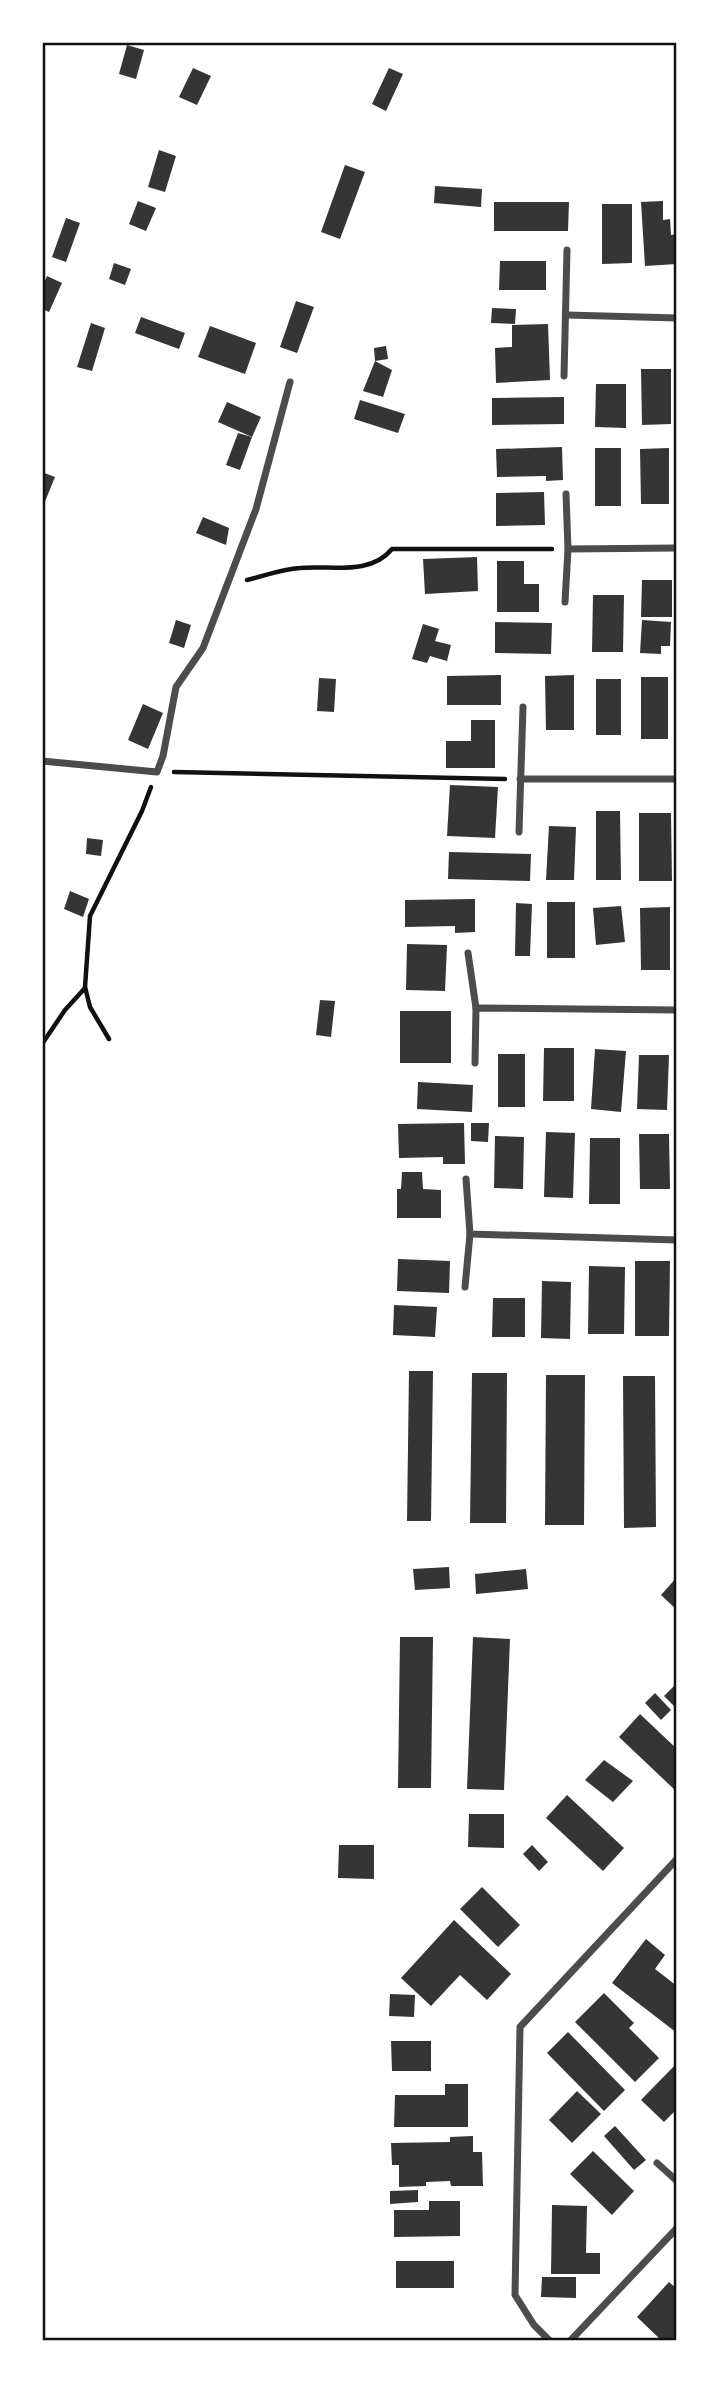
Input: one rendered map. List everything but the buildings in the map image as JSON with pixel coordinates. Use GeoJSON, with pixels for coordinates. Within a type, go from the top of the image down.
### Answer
{"type":"FeatureCollection","features":[{"type":"Feature","properties":{"kind":"street"},"geometry":{"type":"LineString","coordinates":[[564,376],[567,250]]}},
{"type":"Feature","properties":{"kind":"street"},"geometry":{"type":"LineString","coordinates":[[567,315],[677,318]]}},
{"type":"Feature","properties":{"kind":"street"},"geometry":{"type":"LineString","coordinates":[[42,761],[157,772],[176,688],[204,648],[256,509],[290,382]]}},
{"type":"Feature","properties":{"kind":"street"},"geometry":{"type":"LineString","coordinates":[[565,602],[568,549],[566,494]]}},
{"type":"Feature","properties":{"kind":"street"},"geometry":{"type":"LineString","coordinates":[[568,549],[677,548]]}},
{"type":"Feature","properties":{"kind":"street"},"geometry":{"type":"LineString","coordinates":[[519,832],[523,707]]}},
{"type":"Feature","properties":{"kind":"street"},"geometry":{"type":"LineString","coordinates":[[520,779],[677,779]]}},
{"type":"Feature","properties":{"kind":"street"},"geometry":{"type":"LineString","coordinates":[[468,953],[476,1008],[475,1063]]}},
{"type":"Feature","properties":{"kind":"street"},"geometry":{"type":"LineString","coordinates":[[476,1008],[677,1010]]}},
{"type":"Feature","properties":{"kind":"street"},"geometry":{"type":"LineString","coordinates":[[465,1287],[470,1234],[466,1179]]}},
{"type":"Feature","properties":{"kind":"street"},"geometry":{"type":"LineString","coordinates":[[470,1234],[677,1240]]}},
{"type":"Feature","properties":{"kind":"street"},"geometry":{"type":"LineString","coordinates":[[550,2341],[534,2325],[515,2295],[520,2027],[677,1858]]}},
{"type":"Feature","properties":{"kind":"street"},"geometry":{"type":"LineString","coordinates":[[657,2163],[677,2181]]}},
{"type":"Feature","properties":{"kind":"street"},"geometry":{"type":"LineString","coordinates":[[570,2341],[677,2228]]}},
{"type":"Feature","properties":{"kind":"path"},"geometry":{"type":"LineString","coordinates":[[223,596],[241,581],[298,568],[360,567],[383,560],[392,549],[568,549]]}},
{"type":"Feature","properties":{"kind":"path"},"geometry":{"type":"LineString","coordinates":[[109,1038],[90,1007],[85,987],[90,916],[142,811],[157,772],[520,779]]}},
{"type":"Feature","properties":{"kind":"path"},"geometry":{"type":"LineString","coordinates":[[42,1044],[65,1010],[85,987]]}}]}
